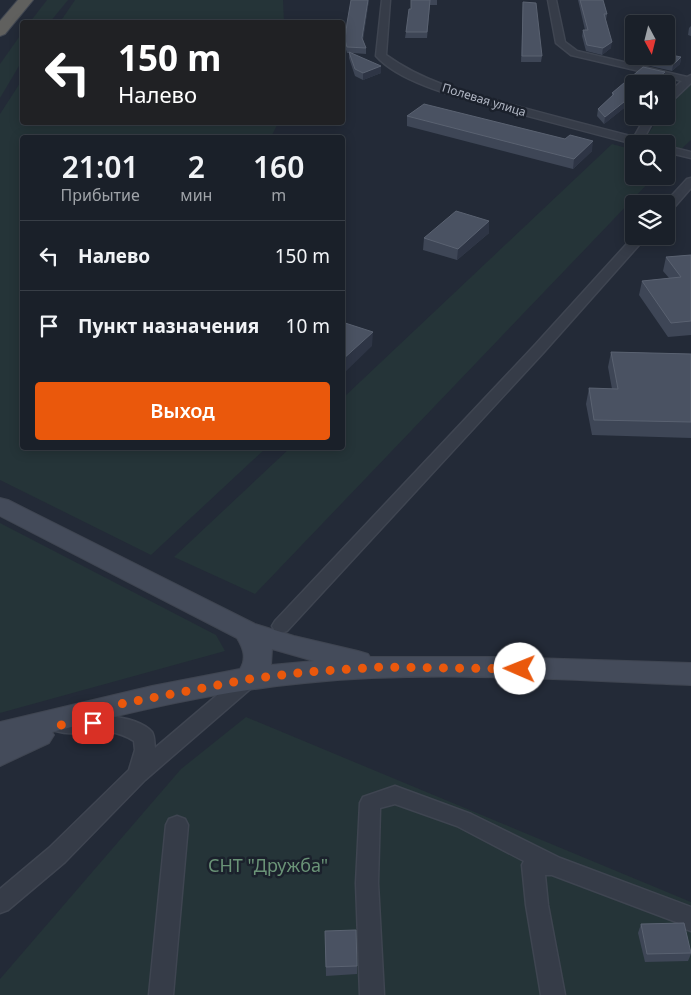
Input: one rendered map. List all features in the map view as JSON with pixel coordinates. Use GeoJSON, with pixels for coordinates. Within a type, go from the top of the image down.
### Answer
{"type":"FeatureCollection","features":[{"type":"Feature","properties":{"kind":"highway"},"geometry":{"type":"LineString","coordinates":[[0,31],[26,0]]}},
{"type":"Feature","properties":{"kind":"main road"},"geometry":{"type":"LineString","coordinates":[[0,506],[246,631],[293,646],[381,667]]}},
{"type":"Feature","properties":{"kind":"main road"},"geometry":{"type":"LineString","coordinates":[[246,631],[258,649],[257,665],[249,679]]}},
{"type":"Feature","properties":{"kind":"main road"},"geometry":{"type":"LineString","coordinates":[[0,734],[110,706],[249,679],[306,672],[381,667],[540,669],[691,674]]}},
{"type":"Feature","properties":{"kind":"main road"},"geometry":{"type":"LineString","coordinates":[[0,754],[61,725],[110,706]]}},
{"type":"Feature","properties":{"kind":"street","name":"Полевая улица"},"geometry":{"type":"LineString","coordinates":[[386,0],[381,56],[395,66],[447,91],[625,138]]}},
{"type":"Feature","properties":{"kind":"street"},"geometry":{"type":"LineString","coordinates":[[552,0],[561,43],[574,53],[690,79]]}},
{"type":"Feature","properties":{"kind":"street"},"geometry":{"type":"LineString","coordinates":[[675,93],[690,79]]}},
{"type":"Feature","properties":{"kind":"street"},"geometry":{"type":"LineString","coordinates":[[675,152],[691,156]]}},
{"type":"Feature","properties":{"kind":"street"},"geometry":{"type":"LineString","coordinates":[[675,199],[691,182]]}},
{"type":"Feature","properties":{"kind":"street"},"geometry":{"type":"LineString","coordinates":[[281,626],[539,349],[633,245]]}},
{"type":"Feature","properties":{"kind":"street"},"geometry":{"type":"LineString","coordinates":[[0,903],[57,854],[138,774],[249,679]]}},
{"type":"Feature","properties":{"kind":"street"},"geometry":{"type":"LineString","coordinates":[[61,725],[109,723],[132,728],[144,737],[146,750],[138,774]]}},
{"type":"Feature","properties":{"kind":"street"},"geometry":{"type":"LineString","coordinates":[[372,995],[367,883],[370,803],[395,795],[464,820],[552,865],[687,916],[691,921]]}},
{"type":"Feature","properties":{"kind":"street"},"geometry":{"type":"LineString","coordinates":[[161,995],[177,825]]}},
{"type":"Feature","properties":{"kind":"street"},"geometry":{"type":"LineString","coordinates":[[552,865],[533,865],[537,905],[553,995]]}},
{"type":"Feature","properties":{"kind":"green space"},"geometry":{"type":"Polygon","coordinates":[[[47,0],[68,0],[52,20],[32,20],[47,0]]]}},
{"type":"Feature","properties":{"kind":"green space"},"geometry":{"type":"Polygon","coordinates":[[[75,0],[283,0],[284,20],[61,20],[75,0]]]}},
{"type":"Feature","properties":{"kind":"green space"},"geometry":{"type":"Polygon","coordinates":[[[20,36],[20,64],[0,98],[0,64],[20,36]]]}},
{"type":"Feature","properties":{"kind":"green space"},"geometry":{"type":"Polygon","coordinates":[[[20,83],[20,125],[277,125],[272,135],[20,135],[20,450],[264,450],[151,555],[0,480],[0,114],[20,83]]]}},
{"type":"Feature","properties":{"kind":"green space"},"geometry":{"type":"Polygon","coordinates":[[[691,83],[691,140],[680,150],[675,149],[675,135],[647,135],[654,125],[675,125],[675,100],[691,83]]]}},
{"type":"Feature","properties":{"kind":"green space"},"geometry":{"type":"Polygon","coordinates":[[[612,144],[625,148],[625,185],[646,185],[637,195],[625,195],[625,207],[255,594],[174,557],[288,450],[345,450],[345,396],[612,144]]]}},
{"type":"Feature","properties":{"kind":"green space"},"geometry":{"type":"Polygon","coordinates":[[[0,523],[216,635],[225,651],[0,713],[0,523]]]}},
{"type":"Feature","properties":{"kind":"green space","name":"СНТ \"Дружба\""},"geometry":{"type":"Polygon","coordinates":[[[246,717],[691,902],[691,995],[0,995],[0,979],[181,769],[246,717]]]}},
{"type":"Feature","properties":{"kind":"building"},"geometry":{"type":"Polygon","coordinates":[[[351,0],[368,0],[362,38],[366,48],[347,47],[345,40],[351,0]]]}},
{"type":"Feature","properties":{"kind":"building"},"geometry":{"type":"Polygon","coordinates":[[[411,0],[430,0],[427,32],[406,32],[411,0]]]}},
{"type":"Feature","properties":{"kind":"building"},"geometry":{"type":"Polygon","coordinates":[[[580,0],[603,0],[607,14],[604,14],[612,42],[603,48],[587,45],[583,30],[588,30],[580,0]]]}},
{"type":"Feature","properties":{"kind":"building"},"geometry":{"type":"Polygon","coordinates":[[[523,2],[536,3],[542,56],[522,56],[523,2]]]}},
{"type":"Feature","properties":{"kind":"building"},"geometry":{"type":"Polygon","coordinates":[[[349,52],[381,66],[363,73],[355,69],[349,52]]]}},
{"type":"Feature","properties":{"kind":"building"},"geometry":{"type":"Polygon","coordinates":[[[675,56],[681,57],[675,63],[675,56]]]}},
{"type":"Feature","properties":{"kind":"building"},"geometry":{"type":"Polygon","coordinates":[[[643,67],[665,72],[662,75],[633,75],[643,67]]]}},
{"type":"Feature","properties":{"kind":"building"},"geometry":{"type":"Polygon","coordinates":[[[625,82],[625,101],[605,117],[598,109],[614,94],[612,93],[625,82]]]}},
{"type":"Feature","properties":{"kind":"building"},"geometry":{"type":"Polygon","coordinates":[[[424,104],[565,139],[570,135],[593,141],[574,159],[407,116],[424,104]]]}},
{"type":"Feature","properties":{"kind":"building"},"geometry":{"type":"Polygon","coordinates":[[[456,211],[489,221],[458,249],[424,238],[456,211]]]}},
{"type":"Feature","properties":{"kind":"building"},"geometry":{"type":"Polygon","coordinates":[[[691,255],[691,321],[671,323],[642,281],[681,277],[666,257],[691,255]]]}},
{"type":"Feature","properties":{"kind":"building"},"geometry":{"type":"Polygon","coordinates":[[[345,323],[373,332],[345,357],[345,323]]]}},
{"type":"Feature","properties":{"kind":"building"},"geometry":{"type":"Polygon","coordinates":[[[611,352],[691,354],[691,422],[594,420],[589,388],[618,389],[611,352]]]}},
{"type":"Feature","properties":{"kind":"building"},"geometry":{"type":"Polygon","coordinates":[[[684,923],[691,953],[647,954],[641,924],[684,923]]]}},
{"type":"Feature","properties":{"kind":"building"},"geometry":{"type":"Polygon","coordinates":[[[356,930],[357,966],[326,967],[325,931],[356,930]]]}},
{"type":"Feature","properties":{"kind":"route"},"geometry":{"type":"LineString","coordinates":[[93,723],[61,725],[110,706],[249,679],[306,672],[381,667],[520,669]]}}]}
